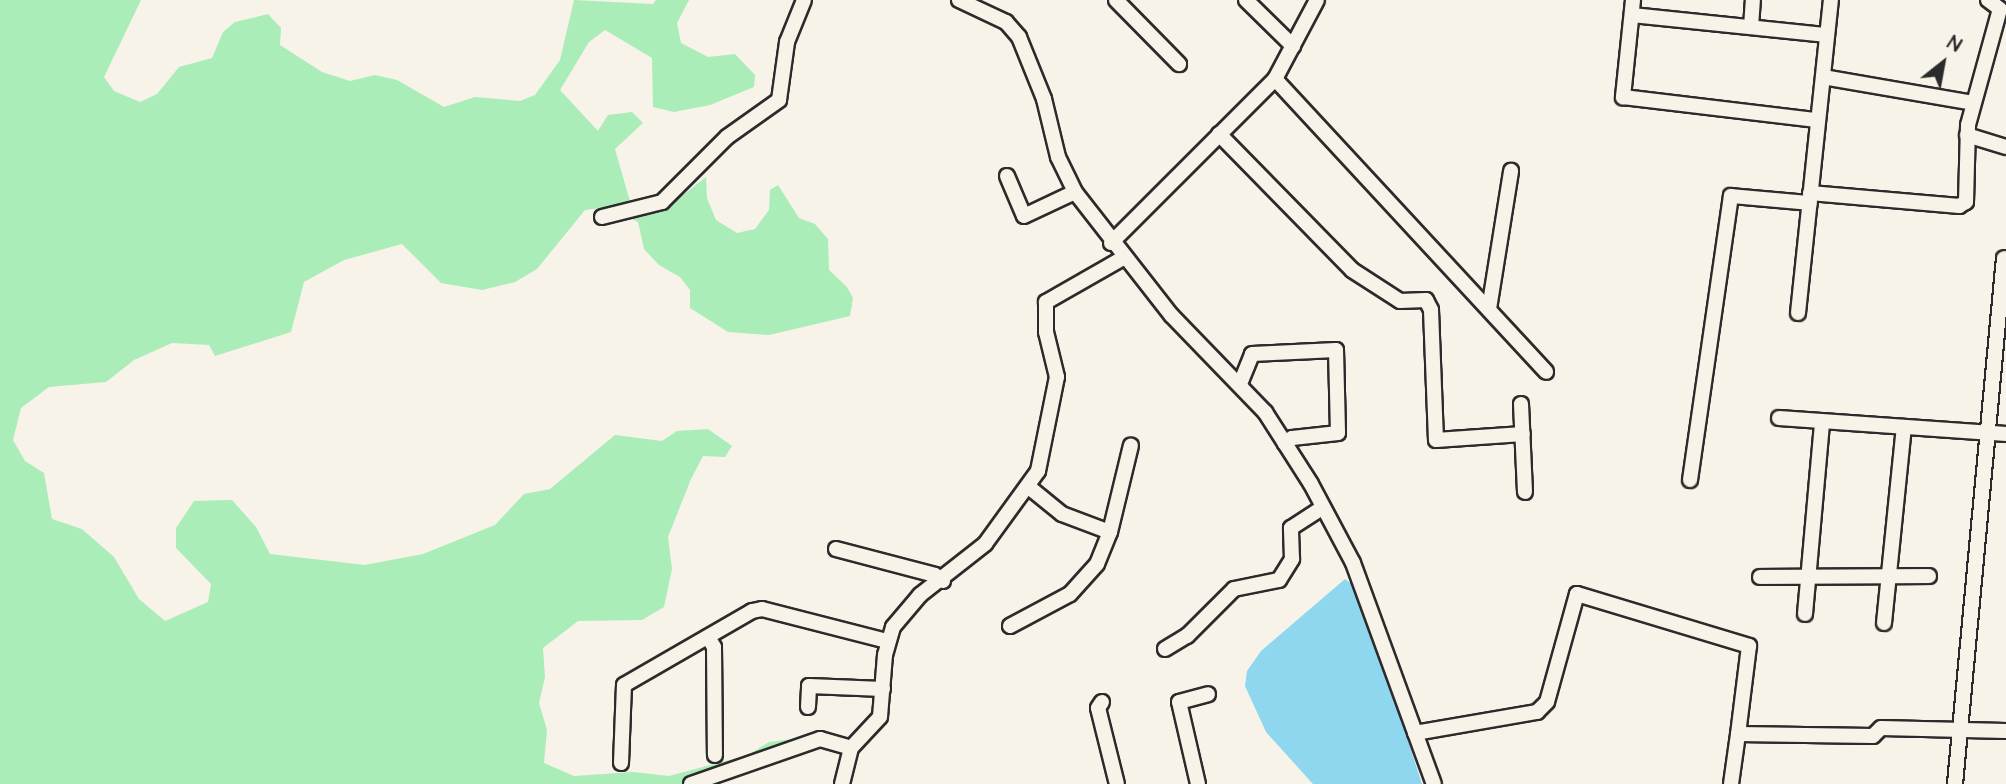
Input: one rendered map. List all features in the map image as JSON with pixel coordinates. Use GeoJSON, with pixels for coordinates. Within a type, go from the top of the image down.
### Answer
{"type":"FeatureCollection","features":[{"type":"Feature","properties":{"kind":"street"},"geometry":{"type":"LineString","coordinates":[[602,217],[662,202],[727,137],[779,100],[787,42],[804,0]]}},
{"type":"Feature","properties":{"kind":"street"},"geometry":{"type":"LineString","coordinates":[[958,0],[1006,22],[1019,37],[1044,99],[1058,157],[1076,192],[1123,258],[1240,384],[1285,443],[1353,563],[1434,784]]}},
{"type":"Feature","properties":{"kind":"street"},"geometry":{"type":"LineString","coordinates":[[1116,0],[1179,64]]}},
{"type":"Feature","properties":{"kind":"street"},"geometry":{"type":"LineString","coordinates":[[1246,0],[1293,46]]}},
{"type":"Feature","properties":{"kind":"street"},"geometry":{"type":"LineString","coordinates":[[1111,243],[1275,79],[1317,0]]}},
{"type":"Feature","properties":{"kind":"street"},"geometry":{"type":"LineString","coordinates":[[1633,0],[1623,97],[1817,120]]}},
{"type":"Feature","properties":{"kind":"street"},"geometry":{"type":"LineString","coordinates":[[1751,27],[1753,0]]}},
{"type":"Feature","properties":{"kind":"street"},"geometry":{"type":"LineString","coordinates":[[1798,313],[1831,0]]}},
{"type":"Feature","properties":{"kind":"street"},"geometry":{"type":"LineString","coordinates":[[1690,480],[1731,196],[1959,206],[1966,202],[1967,135],[1998,7]]}},
{"type":"Feature","properties":{"kind":"street"},"geometry":{"type":"LineString","coordinates":[[1632,15],[1827,35]]}},
{"type":"Feature","properties":{"kind":"street"},"geometry":{"type":"LineString","coordinates":[[1823,78],[1973,103]]}},
{"type":"Feature","properties":{"kind":"street"},"geometry":{"type":"LineString","coordinates":[[1275,79],[1546,372]]}},
{"type":"Feature","properties":{"kind":"street"},"geometry":{"type":"LineString","coordinates":[[1219,134],[1352,270],[1400,301],[1426,300],[1431,310],[1436,440],[1523,433]]}},
{"type":"Feature","properties":{"kind":"street"},"geometry":{"type":"LineString","coordinates":[[1967,135],[2006,147]]}},
{"type":"Feature","properties":{"kind":"street"},"geometry":{"type":"LineString","coordinates":[[1489,309],[1511,171]]}},
{"type":"Feature","properties":{"kind":"street"},"geometry":{"type":"LineString","coordinates":[[1007,176],[1024,216],[1076,192]]}},
{"type":"Feature","properties":{"kind":"street"},"geometry":{"type":"LineString","coordinates":[[842,784],[851,747],[880,717],[887,640],[920,595],[943,581],[985,544],[1030,488],[1038,471],[1056,399],[1057,377],[1044,316],[1046,302],[1123,258]]}},
{"type":"Feature","properties":{"kind":"street"},"geometry":{"type":"LineString","coordinates":[[1955,784],[2004,258]]}},
{"type":"Feature","properties":{"kind":"street"},"geometry":{"type":"LineString","coordinates":[[1240,384],[1252,354],[1336,351],[1338,433],[1292,438],[1285,443]]}},
{"type":"Feature","properties":{"kind":"street"},"geometry":{"type":"LineString","coordinates":[[1521,404],[1525,492]]}},
{"type":"Feature","properties":{"kind":"street"},"geometry":{"type":"LineString","coordinates":[[1779,418],[2006,434]]}},
{"type":"Feature","properties":{"kind":"street"},"geometry":{"type":"LineString","coordinates":[[1805,614],[1822,422]]}},
{"type":"Feature","properties":{"kind":"street"},"geometry":{"type":"LineString","coordinates":[[1884,623],[1904,427]]}},
{"type":"Feature","properties":{"kind":"street"},"geometry":{"type":"LineString","coordinates":[[1010,626],[1070,594],[1097,564],[1110,532],[1131,445]]}},
{"type":"Feature","properties":{"kind":"street"},"geometry":{"type":"LineString","coordinates":[[1030,488],[1062,514],[1110,532]]}},
{"type":"Feature","properties":{"kind":"street"},"geometry":{"type":"LineString","coordinates":[[1165,649],[1187,636],[1234,589],[1279,580],[1292,559],[1291,528],[1323,507]]}},
{"type":"Feature","properties":{"kind":"street"},"geometry":{"type":"LineString","coordinates":[[836,549],[935,575],[943,581]]}},
{"type":"Feature","properties":{"kind":"street"},"geometry":{"type":"LineString","coordinates":[[1760,578],[1929,576]]}},
{"type":"Feature","properties":{"kind":"street"},"geometry":{"type":"LineString","coordinates":[[1415,733],[1537,712],[1547,702],[1577,594],[1749,646],[1731,784]]}},
{"type":"Feature","properties":{"kind":"street"},"geometry":{"type":"LineString","coordinates":[[621,763],[624,685],[762,609],[887,640]]}},
{"type":"Feature","properties":{"kind":"street"},"geometry":{"type":"LineString","coordinates":[[708,637],[714,647],[715,755]]}},
{"type":"Feature","properties":{"kind":"street"},"geometry":{"type":"LineString","coordinates":[[808,707],[809,686],[883,689]]}},
{"type":"Feature","properties":{"kind":"street"},"geometry":{"type":"LineString","coordinates":[[1198,784],[1180,702],[1208,694]]}},
{"type":"Feature","properties":{"kind":"street"},"geometry":{"type":"LineString","coordinates":[[1102,702],[1098,708],[1117,784]]}},
{"type":"Feature","properties":{"kind":"street"},"geometry":{"type":"LineString","coordinates":[[1738,734],[1873,736],[1881,728],[2006,731]]}},
{"type":"Feature","properties":{"kind":"street"},"geometry":{"type":"LineString","coordinates":[[691,784],[820,739],[851,747]]}},
{"type":"Feature","properties":{"kind":"green space"},"geometry":{"type":"Polygon","coordinates":[[[0,0],[141,0],[104,77],[114,91],[140,102],[157,94],[179,67],[212,58],[223,32],[235,22],[268,14],[281,28],[280,45],[322,72],[350,81],[375,75],[397,80],[444,107],[475,97],[520,101],[535,95],[560,60],[574,0],[653,4],[656,0],[689,0],[677,23],[681,43],[708,57],[735,54],[755,75],[754,87],[710,105],[674,112],[653,107],[652,58],[605,30],[589,42],[560,90],[598,131],[608,115],[632,112],[643,123],[615,149],[631,205],[646,213],[678,199],[706,177],[707,198],[716,220],[737,233],[755,229],[769,210],[770,190],[778,185],[799,218],[815,224],[828,239],[829,270],[847,287],[853,298],[850,316],[769,335],[728,332],[690,308],[690,290],[680,277],[659,265],[644,249],[638,222],[608,207],[585,210],[537,269],[515,282],[482,290],[441,283],[402,244],[344,260],[304,282],[291,332],[215,356],[209,345],[172,343],[134,360],[106,382],[49,387],[21,408],[13,440],[25,461],[44,473],[52,519],[82,529],[114,557],[139,599],[165,621],[208,602],[211,584],[176,548],[176,528],[194,501],[232,500],[256,527],[270,554],[365,565],[423,554],[495,525],[524,494],[550,489],[615,435],[662,441],[677,431],[708,429],[732,446],[725,457],[703,456],[691,479],[668,537],[672,569],[664,607],[642,620],[578,621],[543,648],[545,677],[539,703],[547,730],[544,763],[574,776],[633,772],[669,776],[748,755],[769,742],[819,736],[816,750],[716,784],[0,784],[0,0]]]}},
{"type":"Feature","properties":{"kind":"water"},"geometry":{"type":"Polygon","coordinates":[[[1345,579],[1354,586],[1378,649],[1422,784],[1313,784],[1266,732],[1245,686],[1247,671],[1261,651],[1345,579]]]}}]}
